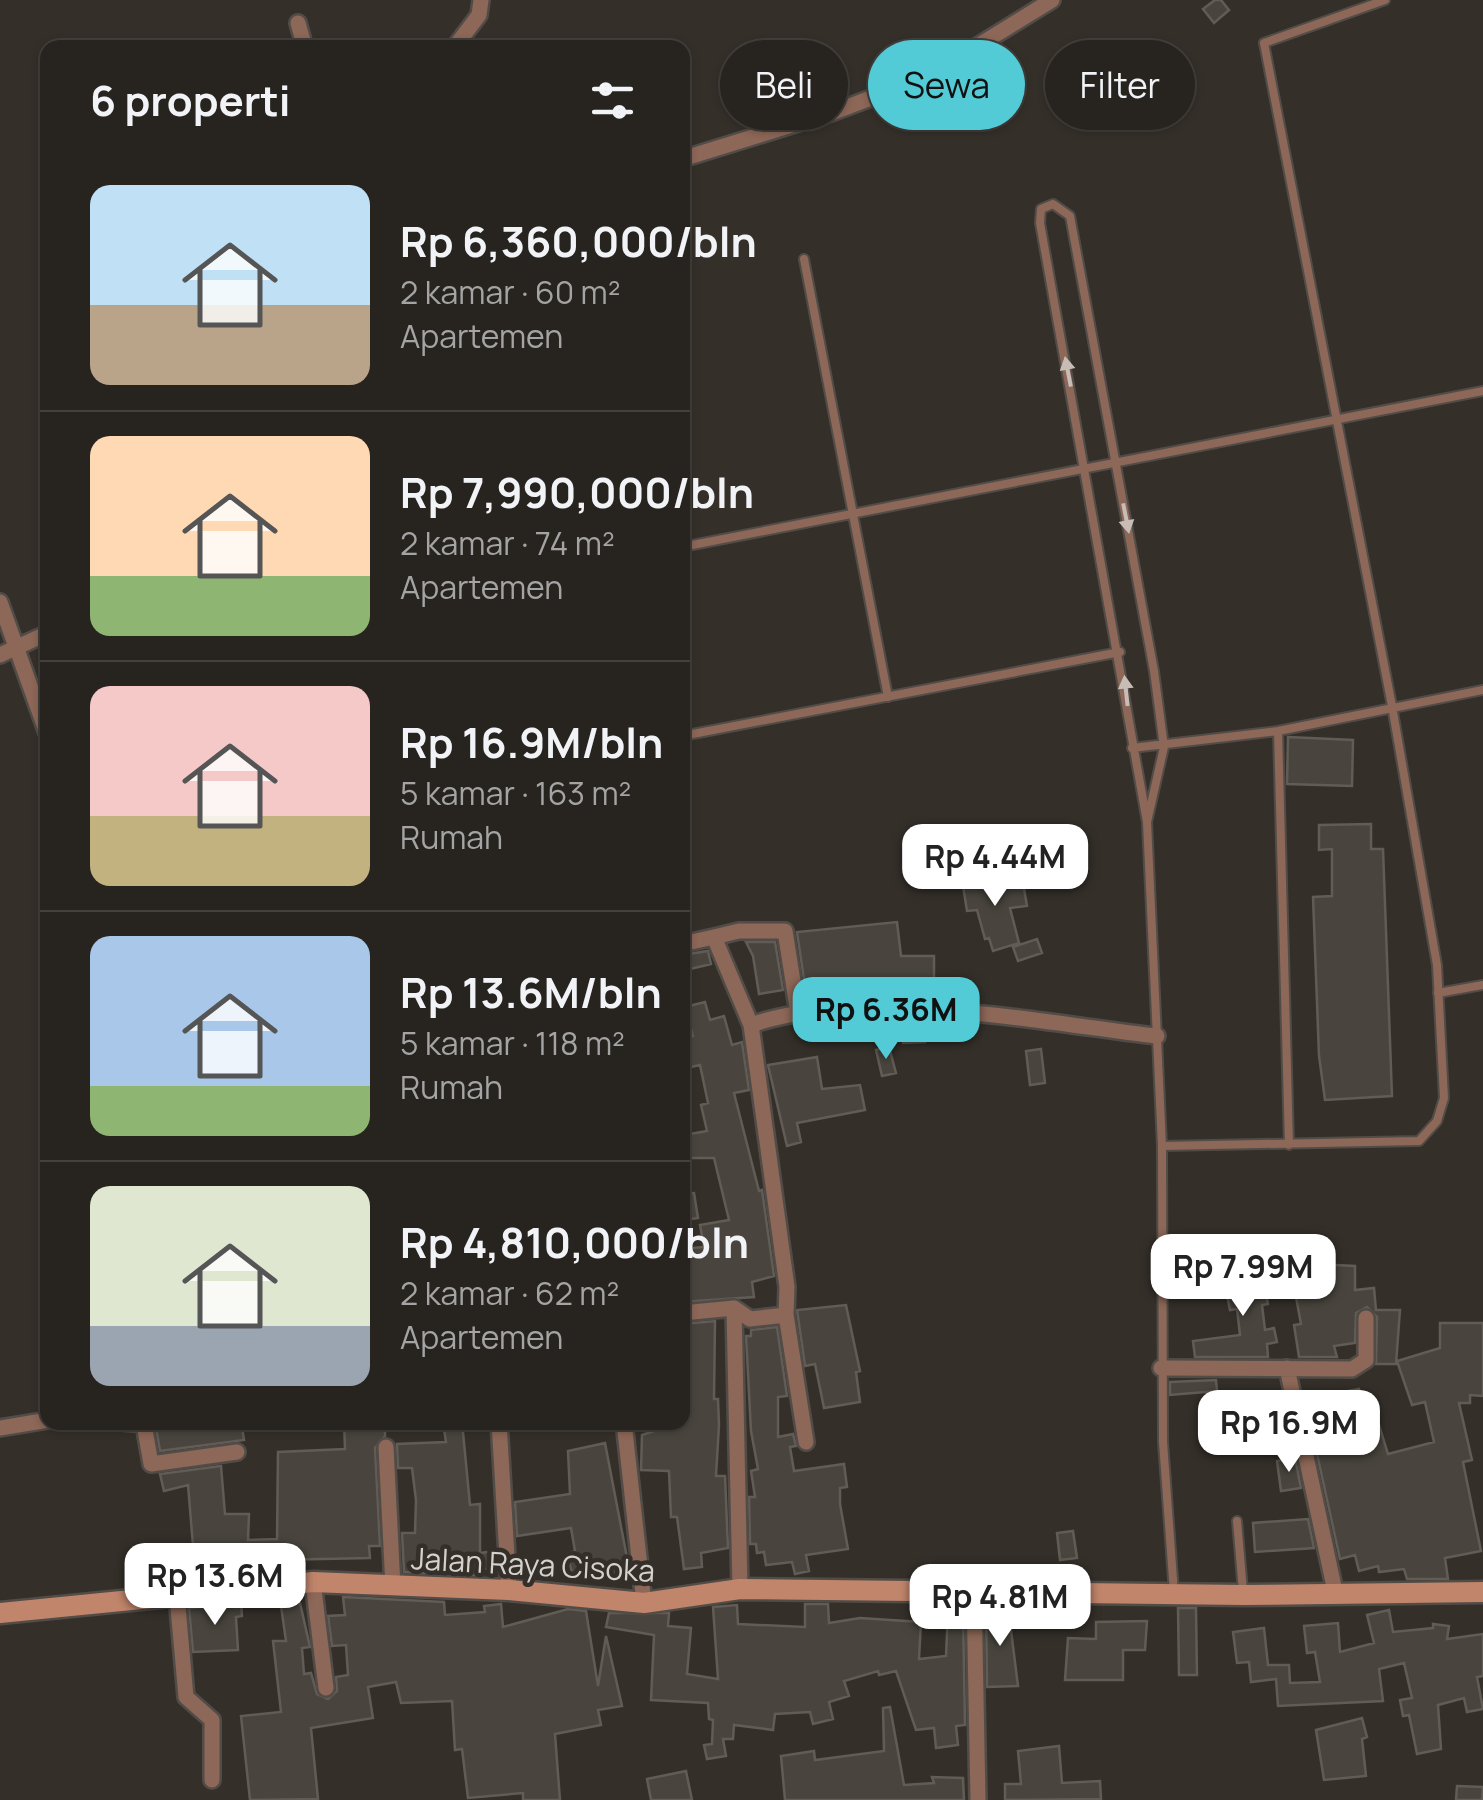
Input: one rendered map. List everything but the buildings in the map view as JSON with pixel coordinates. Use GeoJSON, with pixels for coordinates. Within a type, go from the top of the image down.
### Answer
{"type":"FeatureCollection","features":[{"type":"Feature","properties":{"kind":"street"},"geometry":{"type":"LineString","coordinates":[[460,40],[478,15],[481,0]]}},
{"type":"Feature","properties":{"kind":"street"},"geometry":{"type":"LineString","coordinates":[[690,157],[834,112],[929,76],[1052,0]]}},
{"type":"Feature","properties":{"kind":"street"},"geometry":{"type":"LineString","coordinates":[[298,22],[304,40]]}},
{"type":"Feature","properties":{"kind":"street"},"geometry":{"type":"LineString","coordinates":[[0,602],[40,714]]}},
{"type":"Feature","properties":{"kind":"street"},"geometry":{"type":"LineString","coordinates":[[0,655],[17,651],[40,638]]}},
{"type":"Feature","properties":{"kind":"street"},"geometry":{"type":"LineString","coordinates":[[690,942],[739,931],[785,931],[798,1013]]}},
{"type":"Feature","properties":{"kind":"street"},"geometry":{"type":"LineString","coordinates":[[714,937],[751,1025],[787,1287],[786,1315],[806,1442]]}},
{"type":"Feature","properties":{"kind":"street"},"geometry":{"type":"LineString","coordinates":[[751,1025],[798,1013],[941,1012],[1157,1036]]}},
{"type":"Feature","properties":{"kind":"street"},"geometry":{"type":"LineString","coordinates":[[690,1313],[734,1308],[750,1319],[786,1315]]}},
{"type":"Feature","properties":{"kind":"street"},"geometry":{"type":"LineString","coordinates":[[734,1308],[740,1589]]}},
{"type":"Feature","properties":{"kind":"street"},"geometry":{"type":"LineString","coordinates":[[1161,1368],[1362,1365],[1366,1360],[1366,1318]]}},
{"type":"Feature","properties":{"kind":"street"},"geometry":{"type":"LineString","coordinates":[[1287,1368],[1336,1596]]}},
{"type":"Feature","properties":{"kind":"street"},"geometry":{"type":"LineString","coordinates":[[0,1428],[40,1421]]}},
{"type":"Feature","properties":{"kind":"street"},"geometry":{"type":"LineString","coordinates":[[142,1430],[151,1464],[237,1452]]}},
{"type":"Feature","properties":{"kind":"street"},"geometry":{"type":"LineString","coordinates":[[499,1430],[509,1590]]}},
{"type":"Feature","properties":{"kind":"street"},"geometry":{"type":"LineString","coordinates":[[625,1430],[644,1603]]}},
{"type":"Feature","properties":{"kind":"street"},"geometry":{"type":"LineString","coordinates":[[386,1447],[394,1587]]}},
{"type":"Feature","properties":{"kind":"street"},"geometry":{"type":"LineString","coordinates":[[314,1582],[326,1688]]}},
{"type":"Feature","properties":{"kind":"street","name":"Jalan Raya Cisoka"},"geometry":{"type":"LineString","coordinates":[[0,1614],[314,1582],[509,1590],[644,1603],[740,1589],[1244,1596],[1483,1592]]}},
{"type":"Feature","properties":{"kind":"street"},"geometry":{"type":"LineString","coordinates":[[974,1592],[978,1800]]}},
{"type":"Feature","properties":{"kind":"street"},"geometry":{"type":"LineString","coordinates":[[177,1596],[186,1698],[214,1726],[212,1780]]}},
{"type":"Feature","properties":{"kind":"lane"},"geometry":{"type":"LineString","coordinates":[[1162,1146],[1420,1141],[1429,1134],[1444,1098],[1438,993],[1392,706],[1264,44],[1385,0]]}},
{"type":"Feature","properties":{"kind":"lane"},"geometry":{"type":"LineString","coordinates":[[1148,822],[1164,747],[1154,670],[1070,216],[1057,205],[1046,206],[1040,213],[1040,223],[1148,822],[1162,1146],[1161,1368],[1174,1593]]}},
{"type":"Feature","properties":{"kind":"lane"},"geometry":{"type":"LineString","coordinates":[[804,258],[888,697]]}},
{"type":"Feature","properties":{"kind":"lane"},"geometry":{"type":"LineString","coordinates":[[690,546],[1483,391]]}},
{"type":"Feature","properties":{"kind":"lane"},"geometry":{"type":"LineString","coordinates":[[690,734],[1120,652]]}},
{"type":"Feature","properties":{"kind":"lane"},"geometry":{"type":"LineString","coordinates":[[1132,748],[1278,730],[1483,690]]}},
{"type":"Feature","properties":{"kind":"lane"},"geometry":{"type":"LineString","coordinates":[[1278,730],[1289,1145]]}},
{"type":"Feature","properties":{"kind":"lane"},"geometry":{"type":"LineString","coordinates":[[1438,993],[1483,986]]}},
{"type":"Feature","properties":{"kind":"lane"},"geometry":{"type":"LineString","coordinates":[[1236,1521],[1244,1596]]}}]}
